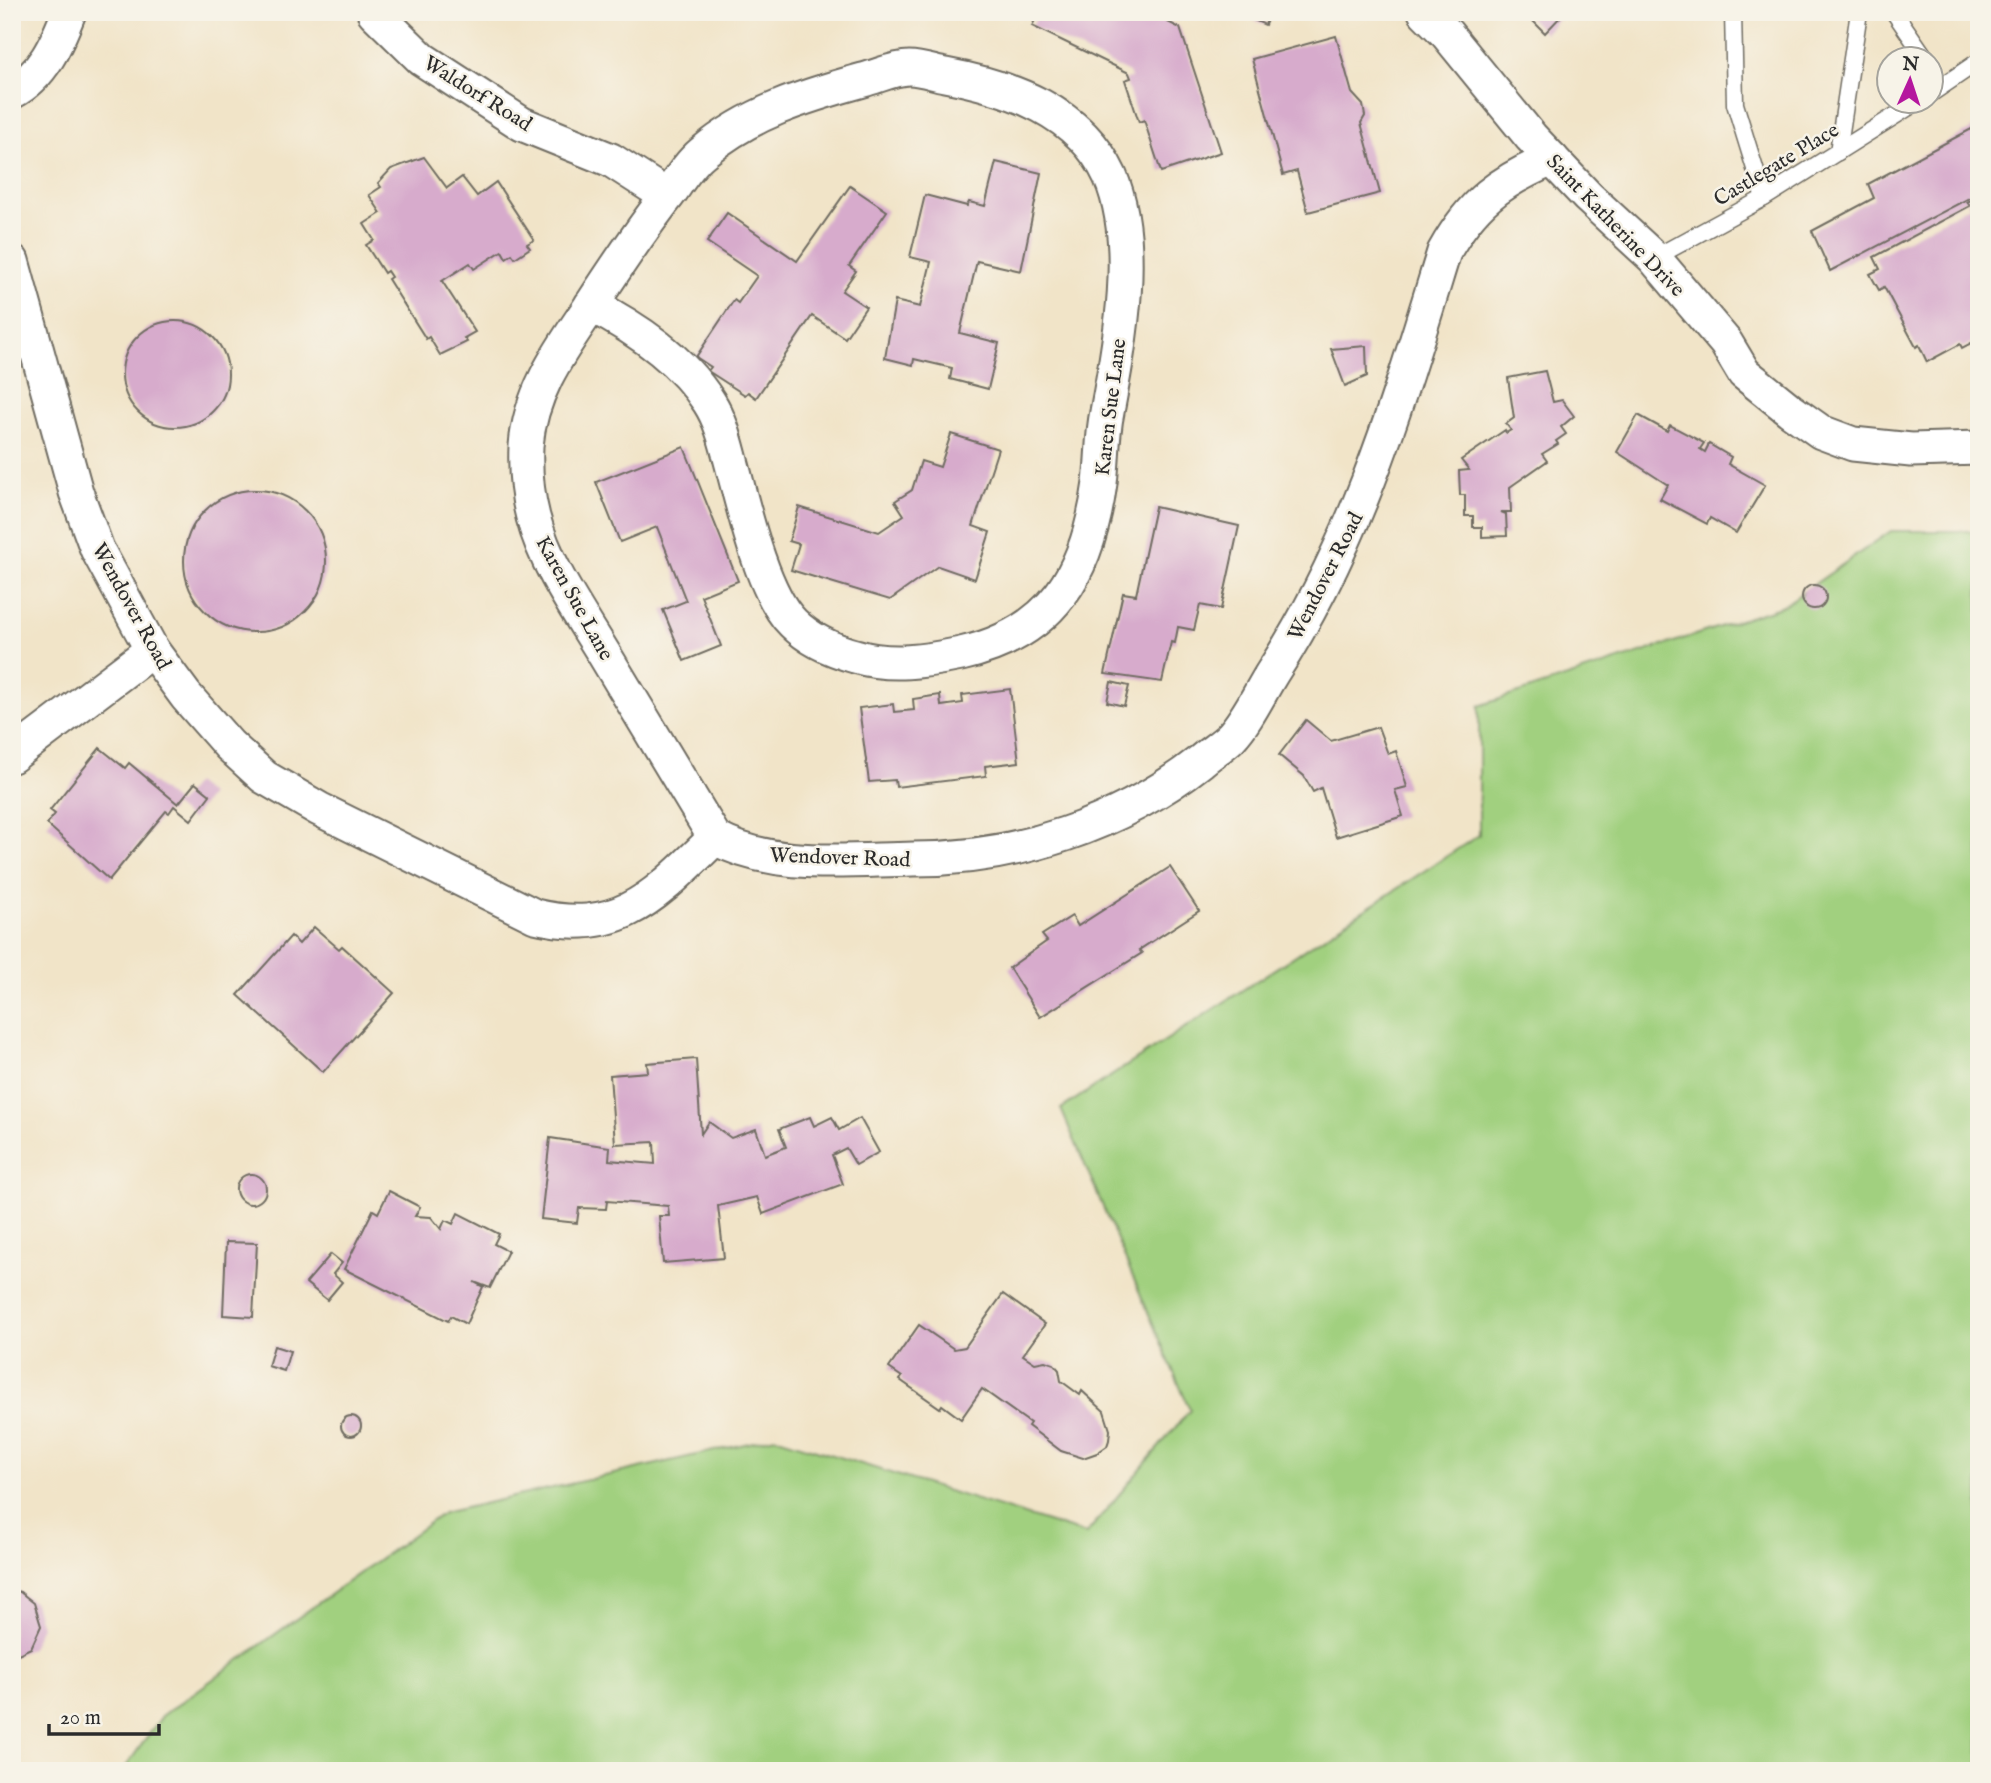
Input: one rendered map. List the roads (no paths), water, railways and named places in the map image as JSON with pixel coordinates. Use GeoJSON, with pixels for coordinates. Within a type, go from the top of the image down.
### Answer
{"type":"FeatureCollection","features":[{"type":"Feature","properties":{"kind":"street"},"geometry":{"type":"LineString","coordinates":[[12,92],[40,68],[58,43],[69,12]]}},
{"type":"Feature","properties":{"kind":"street","name":"Waldorf Road"},"geometry":{"type":"LineString","coordinates":[[374,12],[422,60],[522,124],[611,160],[667,196]]}},
{"type":"Feature","properties":{"kind":"street","name":"Saint Katherine Drive"},"geometry":{"type":"LineString","coordinates":[[1425,12],[1552,159],[1654,258],[1726,343],[1744,373],[1821,432],[1853,444],[1911,450],[1979,448]]}},
{"type":"Feature","properties":{"kind":"street","name":"Karen Sue Lane"},"geometry":{"type":"LineString","coordinates":[[591,305],[641,331],[687,374],[709,401],[722,428],[751,530],[775,600],[792,623],[818,642],[857,657],[882,662],[952,656],[989,647],[1017,635],[1042,616],[1063,593],[1083,558],[1094,520],[1120,326],[1124,229],[1119,201],[1109,174],[1093,148],[1073,127],[1024,95],[967,79],[907,68],[806,96],[763,113],[725,135],[695,159],[637,233],[552,363],[535,402],[526,443],[527,486],[534,521],[561,582],[715,838]]}},
{"type":"Feature","properties":{"kind":"street","name":"Wendover Road"},"geometry":{"type":"LineString","coordinates":[[12,261],[76,492],[97,549],[152,649],[186,696],[229,745],[264,777],[319,809],[535,916],[564,923],[595,922],[624,912],[662,888],[715,838],[749,854],[816,860],[943,859],[1004,851],[1063,835],[1133,805],[1184,774],[1231,737],[1308,617],[1364,496],[1444,252],[1461,222],[1485,196],[1514,175],[1552,159]]}},
{"type":"Feature","properties":{"kind":"street"},"geometry":{"type":"LineString","coordinates":[[12,756],[152,649]]}},
{"type":"Feature","properties":{"kind":"lane"},"geometry":{"type":"LineString","coordinates":[[1733,12],[1735,104],[1764,198]]}},
{"type":"Feature","properties":{"kind":"lane"},"geometry":{"type":"LineString","coordinates":[[1838,152],[1859,12]]}},
{"type":"Feature","properties":{"kind":"lane"},"geometry":{"type":"LineString","coordinates":[[1894,12],[1917,46]]}},
{"type":"Feature","properties":{"kind":"lane"},"geometry":{"type":"LineString","coordinates":[[1946,84],[1979,61]]}},
{"type":"Feature","properties":{"kind":"lane","name":"Castlegate Place"},"geometry":{"type":"LineString","coordinates":[[1654,258],[1764,198],[1895,116]]}}]}
